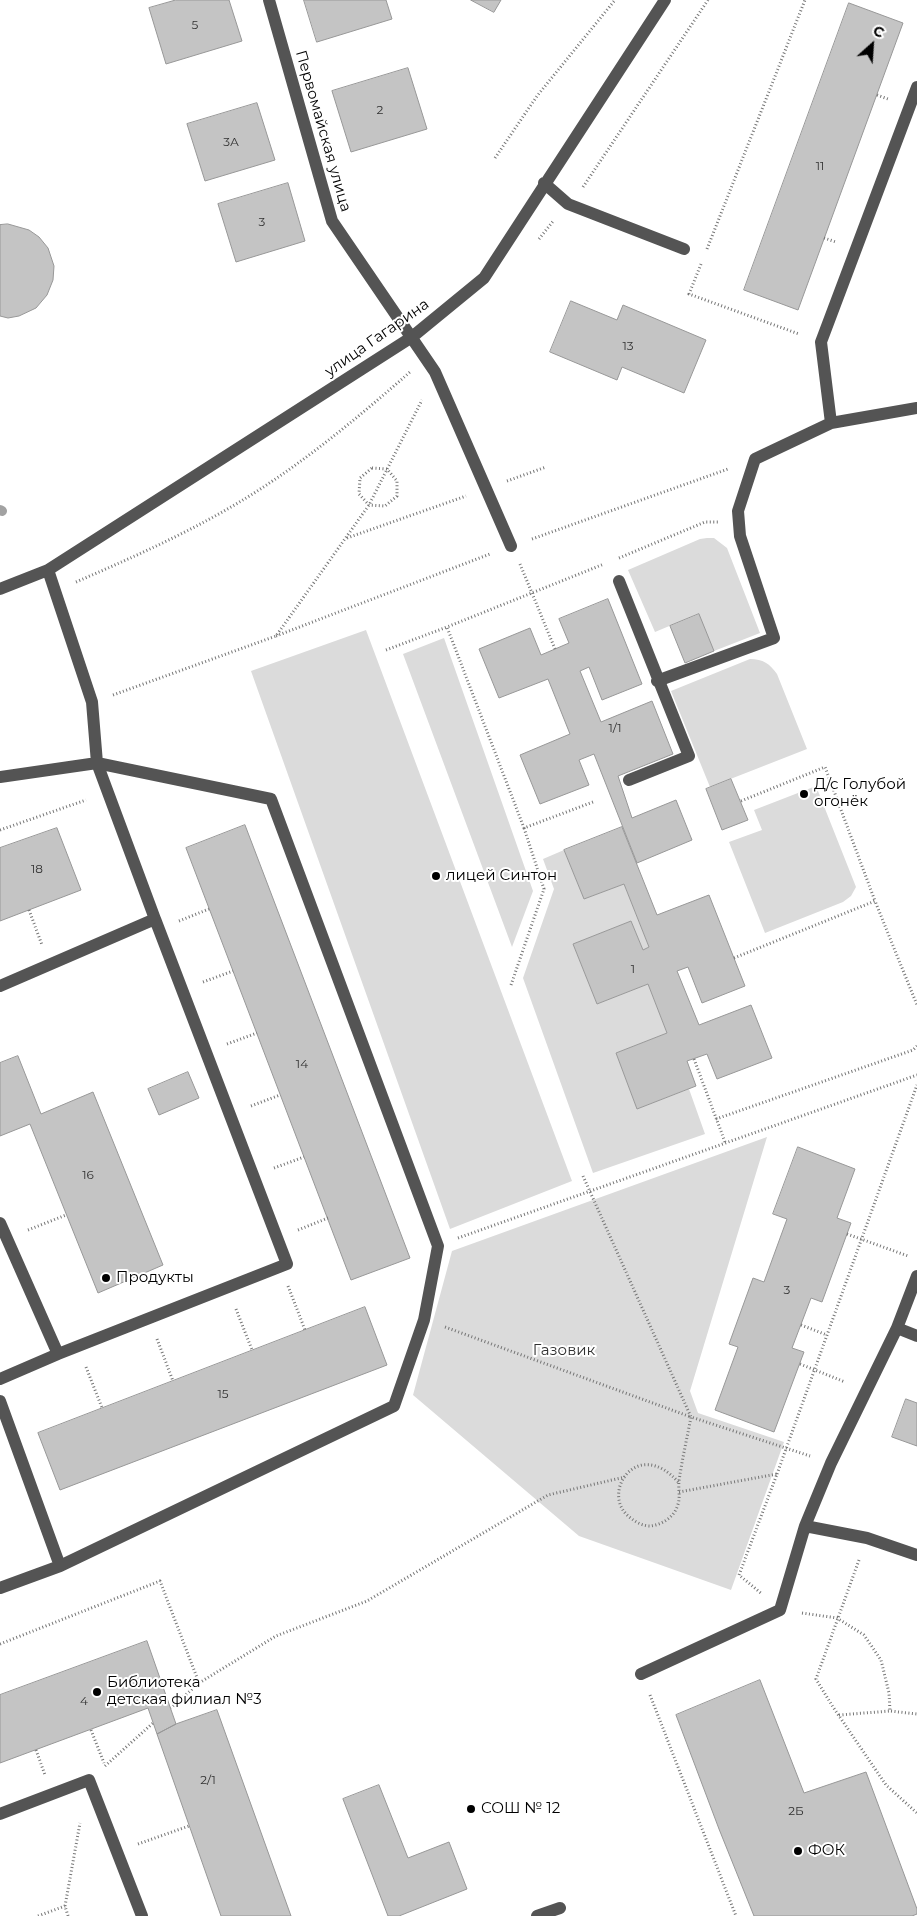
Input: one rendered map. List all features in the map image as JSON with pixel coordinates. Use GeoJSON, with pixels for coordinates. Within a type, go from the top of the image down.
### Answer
{"type":"FeatureCollection","features":[{"type":"Feature","properties":{"kind":"street","name":"Первомайская улица"},"geometry":{"type":"LineString","coordinates":[[269,0],[332,221],[435,372],[511,546]]}},
{"type":"Feature","properties":{"kind":"street","name":"улица Гагарина"},"geometry":{"type":"LineString","coordinates":[[0,588],[48,570],[412,337],[484,278],[664,0]]}},
{"type":"Feature","properties":{"kind":"street"},"geometry":{"type":"LineString","coordinates":[[831,423],[821,342],[917,87]]}},
{"type":"Feature","properties":{"kind":"street"},"geometry":{"type":"LineString","coordinates":[[544,183],[568,204],[684,250]]}},
{"type":"Feature","properties":{"kind":"street"},"geometry":{"type":"LineString","coordinates":[[657,681],[774,638],[740,536],[738,522],[738,511],[755,459],[831,423],[917,408]]}},
{"type":"Feature","properties":{"kind":"street"},"geometry":{"type":"LineString","coordinates":[[0,1380],[58,1354],[286,1264],[156,924],[98,763],[92,702],[48,570]]}},
{"type":"Feature","properties":{"kind":"street"},"geometry":{"type":"LineString","coordinates":[[619,581],[657,681],[689,756],[630,780]]}},
{"type":"Feature","properties":{"kind":"street"},"geometry":{"type":"LineString","coordinates":[[0,778],[98,763],[271,799],[438,1246],[424,1320],[394,1406],[60,1566],[0,1588]]}},
{"type":"Feature","properties":{"kind":"street"},"geometry":{"type":"LineString","coordinates":[[0,986],[50,964],[156,924]]}},
{"type":"Feature","properties":{"kind":"street"},"geometry":{"type":"LineString","coordinates":[[0,1223],[58,1354]]}},
{"type":"Feature","properties":{"kind":"street"},"geometry":{"type":"LineString","coordinates":[[642,1674],[780,1610],[805,1526],[831,1463],[897,1328],[917,1276]]}},
{"type":"Feature","properties":{"kind":"street"},"geometry":{"type":"LineString","coordinates":[[897,1328],[917,1336]]}},
{"type":"Feature","properties":{"kind":"street"},"geometry":{"type":"LineString","coordinates":[[0,1401],[60,1566]]}},
{"type":"Feature","properties":{"kind":"street"},"geometry":{"type":"LineString","coordinates":[[805,1526],[867,1538],[917,1555]]}},
{"type":"Feature","properties":{"kind":"street"},"geometry":{"type":"LineString","coordinates":[[0,1814],[88,1780],[142,1916]]}},
{"type":"Feature","properties":{"kind":"street"},"geometry":{"type":"LineString","coordinates":[[536,1916],[560,1908]]}},
{"type":"Feature","properties":{"kind":"path"},"geometry":{"type":"LineString","coordinates":[[495,158],[537,96],[615,0]]}},
{"type":"Feature","properties":{"kind":"path"},"geometry":{"type":"LineString","coordinates":[[805,0],[690,294],[821,342]]}},
{"type":"Feature","properties":{"kind":"path"},"geometry":{"type":"LineString","coordinates":[[276,636],[369,505],[435,372]]}},
{"type":"Feature","properties":{"kind":"path"},"geometry":{"type":"LineString","coordinates":[[92,702],[276,636],[511,546],[755,459]]}},
{"type":"Feature","properties":{"kind":"path"},"geometry":{"type":"LineString","coordinates":[[346,538],[546,467]]}},
{"type":"Feature","properties":{"kind":"path"},"geometry":{"type":"LineString","coordinates":[[372,468],[387,469],[397,481],[397,496],[385,506],[369,505],[359,494],[360,478],[372,468]]}},
{"type":"Feature","properties":{"kind":"path"},"geometry":{"type":"LineString","coordinates":[[614,560],[705,522],[738,522]]}},
{"type":"Feature","properties":{"kind":"path"},"geometry":{"type":"LineString","coordinates":[[511,546],[533,593],[555,649]]}},
{"type":"Feature","properties":{"kind":"path"},"geometry":{"type":"LineString","coordinates":[[386,650],[448,627],[605,563]]}},
{"type":"Feature","properties":{"kind":"path"},"geometry":{"type":"LineString","coordinates":[[448,627],[524,828],[544,889],[511,985]]}},
{"type":"Feature","properties":{"kind":"path"},"geometry":{"type":"LineString","coordinates":[[741,801],[825,767],[875,901],[917,1005]]}},
{"type":"Feature","properties":{"kind":"path"},"geometry":{"type":"LineString","coordinates":[[524,828],[593,802]]}},
{"type":"Feature","properties":{"kind":"path"},"geometry":{"type":"LineString","coordinates":[[0,830],[62,808]]}},
{"type":"Feature","properties":{"kind":"path"},"geometry":{"type":"LineString","coordinates":[[734,958],[875,901]]}},
{"type":"Feature","properties":{"kind":"path"},"geometry":{"type":"LineString","coordinates":[[156,924],[209,909]]}},
{"type":"Feature","properties":{"kind":"path"},"geometry":{"type":"LineString","coordinates":[[29,910],[50,964]]}},
{"type":"Feature","properties":{"kind":"path"},"geometry":{"type":"LineString","coordinates":[[182,990],[233,971]]}},
{"type":"Feature","properties":{"kind":"path"},"geometry":{"type":"LineString","coordinates":[[205,1052],[257,1033]]}},
{"type":"Feature","properties":{"kind":"path"},"geometry":{"type":"LineString","coordinates":[[716,1119],[913,1050],[917,1046]]}},
{"type":"Feature","properties":{"kind":"path"},"geometry":{"type":"LineString","coordinates":[[694,1059],[725,1142]]}},
{"type":"Feature","properties":{"kind":"path"},"geometry":{"type":"LineString","coordinates":[[438,1246],[590,1190],[917,1075]]}},
{"type":"Feature","properties":{"kind":"path"},"geometry":{"type":"LineString","coordinates":[[777,1474],[917,1084]]}},
{"type":"Feature","properties":{"kind":"path"},"geometry":{"type":"LineString","coordinates":[[229,1114],[280,1095]]}},
{"type":"Feature","properties":{"kind":"path"},"geometry":{"type":"LineString","coordinates":[[253,1176],[304,1157]]}},
{"type":"Feature","properties":{"kind":"path"},"geometry":{"type":"LineString","coordinates":[[583,1176],[691,1417],[679,1483],[680,1497],[677,1509],[660,1524],[648,1526],[626,1515],[620,1505],[618,1492],[622,1482],[629,1471],[639,1465],[650,1464],[662,1468],[679,1483]]}},
{"type":"Feature","properties":{"kind":"path"},"geometry":{"type":"LineString","coordinates":[[7,1238],[66,1215]]}},
{"type":"Feature","properties":{"kind":"path"},"geometry":{"type":"LineString","coordinates":[[277,1238],[328,1218]]}},
{"type":"Feature","properties":{"kind":"path"},"geometry":{"type":"LineString","coordinates":[[847,1234],[917,1259]]}},
{"type":"Feature","properties":{"kind":"path"},"geometry":{"type":"LineString","coordinates":[[281,1267],[305,1330]]}},
{"type":"Feature","properties":{"kind":"path"},"geometry":{"type":"LineString","coordinates":[[228,1288],[252,1350]]}},
{"type":"Feature","properties":{"kind":"path"},"geometry":{"type":"LineString","coordinates":[[149,1318],[173,1381]]}},
{"type":"Feature","properties":{"kind":"path"},"geometry":{"type":"LineString","coordinates":[[424,1320],[691,1417],[831,1463]]}},
{"type":"Feature","properties":{"kind":"path"},"geometry":{"type":"LineString","coordinates":[[801,1325],[827,1335]]}},
{"type":"Feature","properties":{"kind":"path"},"geometry":{"type":"LineString","coordinates":[[78,1346],[102,1408]]}},
{"type":"Feature","properties":{"kind":"path"},"geometry":{"type":"LineString","coordinates":[[800,1364],[867,1390]]}},
{"type":"Feature","properties":{"kind":"path"},"geometry":{"type":"LineString","coordinates":[[171,1708],[199,1683],[276,1636],[367,1601],[548,1496],[626,1476]]}},
{"type":"Feature","properties":{"kind":"path"},"geometry":{"type":"LineString","coordinates":[[867,1538],[816,1679],[886,1785],[917,1813]]}},
{"type":"Feature","properties":{"kind":"path"},"geometry":{"type":"LineString","coordinates":[[0,1644],[160,1581],[199,1683]]}},
{"type":"Feature","properties":{"kind":"path"},"geometry":{"type":"LineString","coordinates":[[642,1674],[736,1916]]}},
{"type":"Feature","properties":{"kind":"path"},"geometry":{"type":"LineString","coordinates":[[839,1716],[890,1711]]}},
{"type":"Feature","properties":{"kind":"path"},"geometry":{"type":"LineString","coordinates":[[88,1780],[153,1723]]}},
{"type":"Feature","properties":{"kind":"path"},"geometry":{"type":"LineString","coordinates":[[91,1730],[105,1765]]}},
{"type":"Feature","properties":{"kind":"path"},"geometry":{"type":"LineString","coordinates":[[68,1916],[64,1906],[81,1819]]}},
{"type":"Feature","properties":{"kind":"path"},"geometry":{"type":"LineString","coordinates":[[117,1852],[189,1826]]}},
{"type":"Feature","properties":{"kind":"path"},"geometry":{"type":"LineString","coordinates":[[38,1916],[64,1906]]}},
{"type":"Feature","properties":{"kind":"green space"},"geometry":{"type":"Polygon","coordinates":[[[714,538],[727,548],[760,633],[714,651],[698,614],[655,632],[628,570],[700,539],[714,538]]]}},
{"type":"Feature","properties":{"kind":"green space"},"geometry":{"type":"Polygon","coordinates":[[[366,630],[572,1181],[450,1229],[251,671],[366,630]]]}},
{"type":"Feature","properties":{"kind":"green space"},"geometry":{"type":"Polygon","coordinates":[[[444,638],[533,891],[512,947],[403,654],[444,638]]]}},
{"type":"Feature","properties":{"kind":"green space"},"geometry":{"type":"Polygon","coordinates":[[[750,659],[766,663],[777,674],[807,749],[710,787],[671,691],[750,659]]]}},
{"type":"Feature","properties":{"kind":"green space"},"geometry":{"type":"Polygon","coordinates":[[[816,786],[856,887],[851,896],[843,902],[765,933],[729,842],[762,830],[754,810],[816,786]]]}},
{"type":"Feature","properties":{"kind":"green space"},"geometry":{"type":"Polygon","coordinates":[[[564,850],[584,899],[624,884],[649,947],[643,950],[631,921],[573,944],[597,1004],[648,984],[667,1033],[616,1053],[637,1109],[689,1089],[705,1134],[593,1173],[523,978],[554,889],[543,859],[564,850]]]}},
{"type":"Feature","properties":{"kind":"green space","name":"Газовик"},"geometry":{"type":"Polygon","coordinates":[[[767,1137],[690,1391],[698,1413],[784,1442],[731,1590],[579,1536],[413,1395],[452,1251],[767,1137]]]}},
{"type":"Feature","properties":{"kind":"building"},"geometry":{"type":"Polygon","coordinates":[[[176,0],[229,0],[242,41],[166,64],[149,8],[176,0]]]}},
{"type":"Feature","properties":{"kind":"building"},"geometry":{"type":"Polygon","coordinates":[[[304,0],[386,0],[392,19],[317,42],[304,0]]]}},
{"type":"Feature","properties":{"kind":"building"},"geometry":{"type":"Polygon","coordinates":[[[471,0],[501,0],[494,12],[471,0]]]}},
{"type":"Feature","properties":{"kind":"building"},"geometry":{"type":"Polygon","coordinates":[[[849,3],[903,23],[798,310],[744,290],[849,3]]]}},
{"type":"Feature","properties":{"kind":"building"},"geometry":{"type":"Polygon","coordinates":[[[408,68],[427,129],[351,152],[332,91],[408,68]]]}},
{"type":"Feature","properties":{"kind":"building"},"geometry":{"type":"Polygon","coordinates":[[[257,103],[275,160],[205,181],[187,124],[257,103]]]}},
{"type":"Feature","properties":{"kind":"building"},"geometry":{"type":"Polygon","coordinates":[[[288,183],[305,241],[236,262],[218,204],[288,183]]]}},
{"type":"Feature","properties":{"kind":"building"},"geometry":{"type":"Polygon","coordinates":[[[8,224],[29,230],[39,237],[48,248],[54,266],[53,280],[47,295],[36,308],[19,316],[8,318],[0,316],[0,225],[8,224]]]}},
{"type":"Feature","properties":{"kind":"building"},"geometry":{"type":"Polygon","coordinates":[[[571,301],[617,320],[623,305],[706,340],[684,393],[622,367],[617,380],[550,352],[571,301]]]}},
{"type":"Feature","properties":{"kind":"building"},"geometry":{"type":"Polygon","coordinates":[[[608,599],[642,684],[602,700],[589,667],[580,671],[601,722],[652,701],[673,754],[618,776],[632,818],[676,800],[692,840],[637,863],[594,754],[579,760],[589,785],[540,804],[520,755],[570,734],[548,679],[499,698],[479,649],[530,628],[541,655],[569,643],[559,619],[608,599]]]}},
{"type":"Feature","properties":{"kind":"building"},"geometry":{"type":"Polygon","coordinates":[[[699,614],[714,651],[685,663],[670,626],[699,614]]]}},
{"type":"Feature","properties":{"kind":"building"},"geometry":{"type":"Polygon","coordinates":[[[731,779],[748,820],[722,830],[706,789],[731,779]]]}},
{"type":"Feature","properties":{"kind":"building"},"geometry":{"type":"Polygon","coordinates":[[[245,825],[410,1258],[351,1280],[186,848],[245,825]]]}},
{"type":"Feature","properties":{"kind":"building"},"geometry":{"type":"Polygon","coordinates":[[[622,827],[657,915],[709,895],[745,986],[702,1003],[688,967],[677,971],[699,1025],[751,1005],[772,1058],[717,1079],[707,1054],[687,1061],[696,1086],[637,1109],[616,1053],[667,1033],[648,984],[597,1004],[573,944],[631,921],[643,950],[649,947],[624,884],[584,899],[564,850],[622,827]]]}},
{"type":"Feature","properties":{"kind":"building"},"geometry":{"type":"Polygon","coordinates":[[[57,828],[81,890],[0,921],[0,848],[57,828]]]}},
{"type":"Feature","properties":{"kind":"building"},"geometry":{"type":"Polygon","coordinates":[[[18,1056],[41,1114],[93,1092],[163,1265],[98,1293],[30,1124],[0,1136],[0,1063],[18,1056]]]}},
{"type":"Feature","properties":{"kind":"building"},"geometry":{"type":"Polygon","coordinates":[[[188,1072],[199,1098],[159,1115],[148,1089],[188,1072]]]}},
{"type":"Feature","properties":{"kind":"building"},"geometry":{"type":"Polygon","coordinates":[[[798,1147],[855,1169],[837,1218],[851,1223],[822,1302],[811,1298],[792,1348],[804,1352],[774,1432],[715,1410],[738,1347],[729,1344],[753,1278],[764,1282],[787,1219],[773,1214],[798,1147]]]}},
{"type":"Feature","properties":{"kind":"building"},"geometry":{"type":"Polygon","coordinates":[[[365,1307],[387,1365],[60,1490],[38,1433],[365,1307]]]}},
{"type":"Feature","properties":{"kind":"building"},"geometry":{"type":"Polygon","coordinates":[[[906,1399],[917,1403],[917,1446],[892,1437],[906,1399]]]}},
{"type":"Feature","properties":{"kind":"building"},"geometry":{"type":"Polygon","coordinates":[[[147,1641],[176,1724],[157,1734],[148,1708],[0,1763],[0,1695],[147,1641]]]}},
{"type":"Feature","properties":{"kind":"building"},"geometry":{"type":"Polygon","coordinates":[[[760,1680],[804,1793],[866,1772],[917,1909],[917,1914],[912,1916],[754,1916],[676,1715],[760,1680]]]}},
{"type":"Feature","properties":{"kind":"building"},"geometry":{"type":"Polygon","coordinates":[[[217,1710],[291,1916],[221,1916],[157,1734],[176,1724],[217,1710]]]}},
{"type":"Feature","properties":{"kind":"building"},"geometry":{"type":"Polygon","coordinates":[[[379,1785],[408,1858],[449,1842],[467,1889],[399,1916],[388,1916],[343,1799],[379,1785]]]}},
{"type":"Feature","properties":{"kind":"place","name":"Д/с Голубой огонёк"},"geometry":{"type":"Point","coordinates":[804,794]}},
{"type":"Feature","properties":{"kind":"place","name":"лицей Синтон"},"geometry":{"type":"Point","coordinates":[436,876]}},
{"type":"Feature","properties":{"kind":"place","name":"Продукты"},"geometry":{"type":"Point","coordinates":[106,1278]}},
{"type":"Feature","properties":{"kind":"place","name":"Библиотека детская филиал №3"},"geometry":{"type":"Point","coordinates":[97,1692]}},
{"type":"Feature","properties":{"kind":"place","name":"СОШ № 12"},"geometry":{"type":"Point","coordinates":[471,1809]}},
{"type":"Feature","properties":{"kind":"place","name":"ФОК"},"geometry":{"type":"Point","coordinates":[798,1851]}}]}
